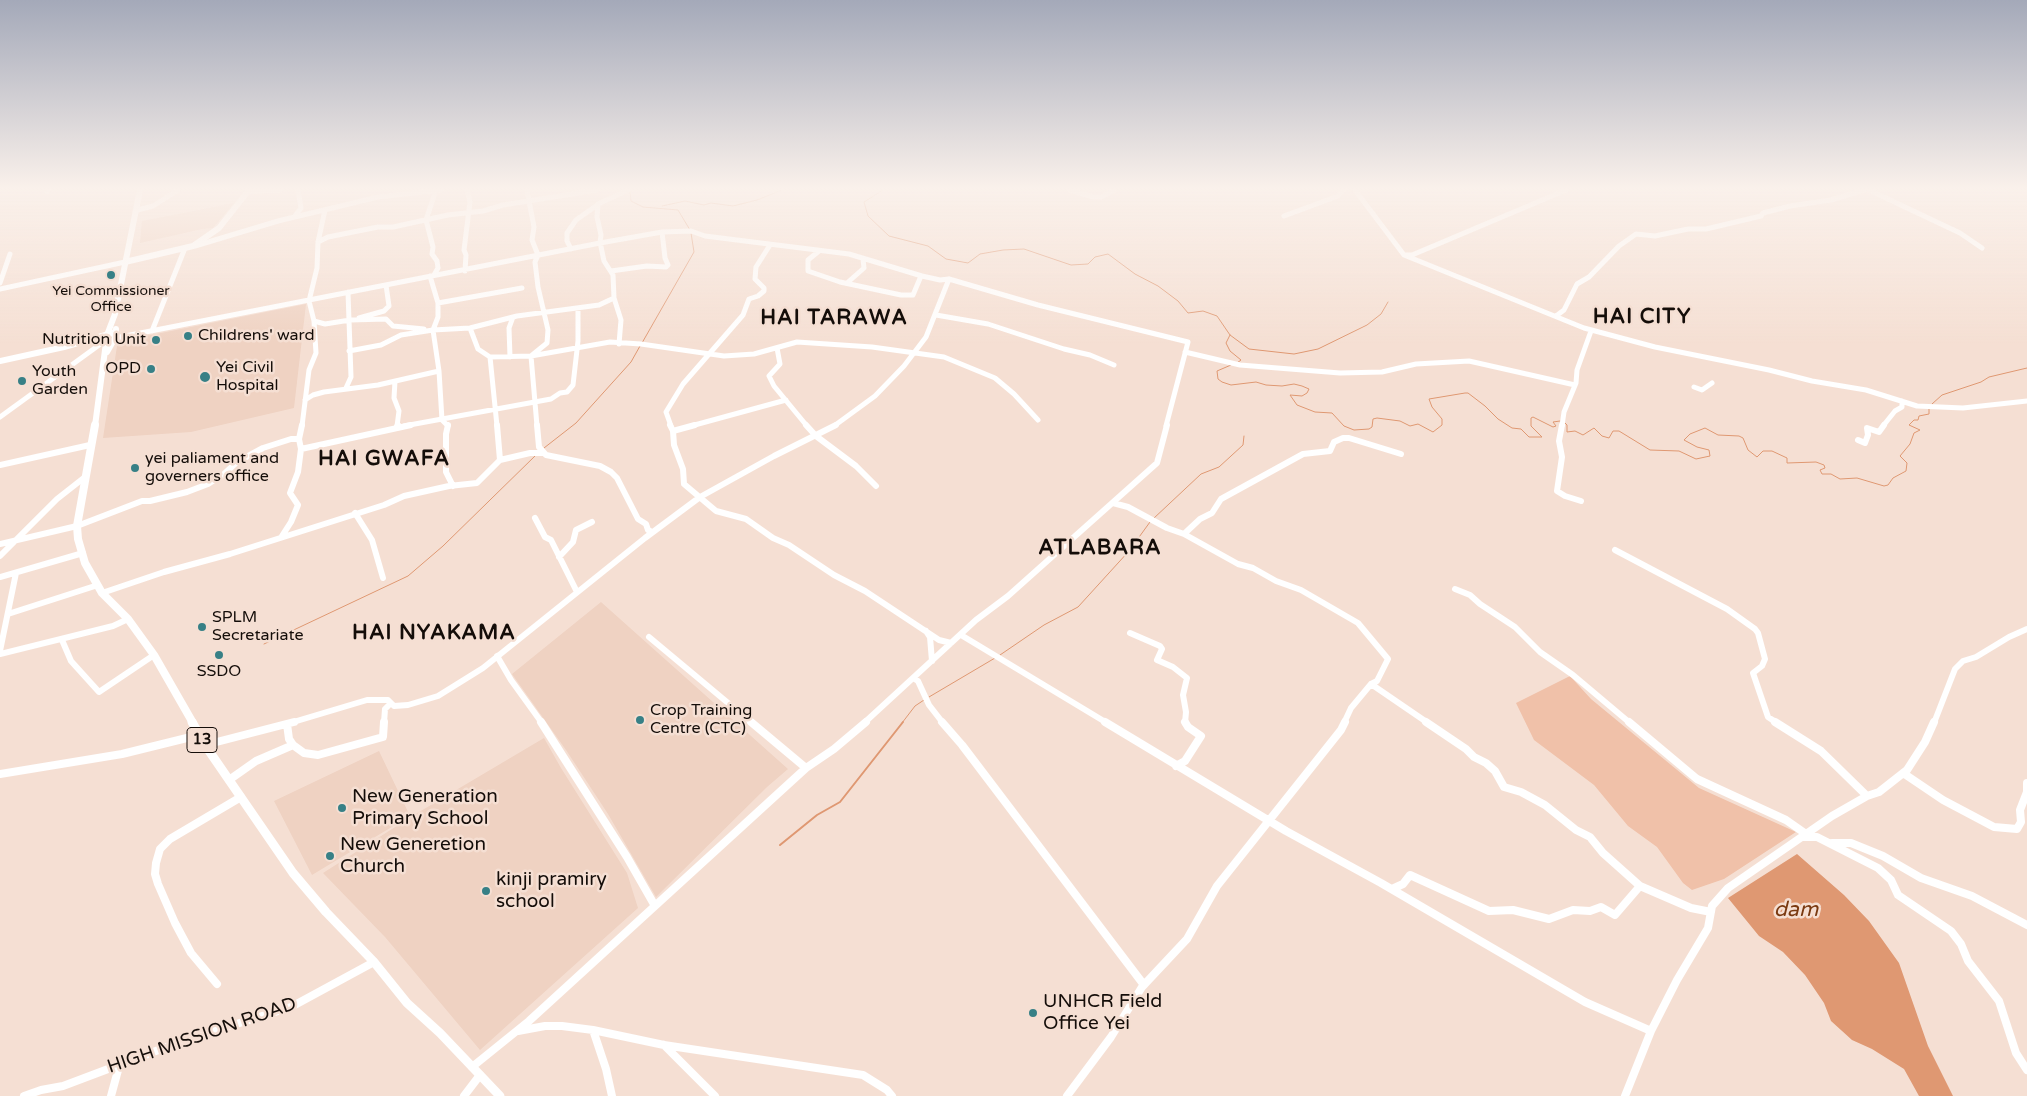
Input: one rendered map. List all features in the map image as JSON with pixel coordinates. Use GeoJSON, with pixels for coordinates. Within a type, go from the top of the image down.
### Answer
{"type":"FeatureCollection","features":[{"type":"Feature","properties":{"kind":"main road"},"geometry":{"type":"LineString","coordinates":[[105,356],[106,338],[114,317],[130,241]]}},
{"type":"Feature","properties":{"kind":"main road"},"geometry":{"type":"LineString","coordinates":[[125,262],[193,246],[200,241]]}},
{"type":"Feature","properties":{"kind":"main road"},"geometry":{"type":"LineString","coordinates":[[0,361],[116,335],[114,317]]}},
{"type":"Feature","properties":{"kind":"main road","name":"13"},"geometry":{"type":"LineString","coordinates":[[116,335],[105,356],[77,526],[76,534],[85,563],[100,589],[128,618],[154,655],[205,745],[293,873],[326,912],[374,962],[407,1002],[440,1033],[500,1096]]}},
{"type":"Feature","properties":{"kind":"street"},"geometry":{"type":"LineString","coordinates":[[193,246],[210,241]]}},
{"type":"Feature","properties":{"kind":"street"},"geometry":{"type":"LineString","coordinates":[[431,241],[432,254],[437,261],[438,268],[432,276],[438,302],[438,317],[433,330],[439,371],[442,420],[448,426],[446,434],[446,472],[453,486]]}},
{"type":"Feature","properties":{"kind":"street"},"geometry":{"type":"LineString","coordinates":[[465,241],[465,271]]}},
{"type":"Feature","properties":{"kind":"street"},"geometry":{"type":"LineString","coordinates":[[531,356],[547,343],[548,330],[542,312],[535,262],[538,255],[532,241]]}},
{"type":"Feature","properties":{"kind":"street"},"geometry":{"type":"LineString","coordinates":[[567,241],[571,249]]}},
{"type":"Feature","properties":{"kind":"street"},"geometry":{"type":"LineString","coordinates":[[116,335],[128,336],[152,332],[610,241]]}},
{"type":"Feature","properties":{"kind":"street"},"geometry":{"type":"LineString","coordinates":[[610,271],[647,266],[666,267],[668,265],[665,258],[663,241]]}},
{"type":"Feature","properties":{"kind":"street"},"geometry":{"type":"LineString","coordinates":[[464,1096],[476,1071],[515,1031],[806,768],[834,749],[951,643],[1156,463],[1188,342],[1038,305],[949,279],[940,280],[921,276],[849,254],[742,241]]}},
{"type":"Feature","properties":{"kind":"street"},"geometry":{"type":"LineString","coordinates":[[1394,241],[1404,255],[1591,331],[1655,347],[1769,370],[1812,382],[1866,390],[1922,406],[1949,408],[1977,407],[2027,401]]}},
{"type":"Feature","properties":{"kind":"street"},"geometry":{"type":"LineString","coordinates":[[1404,255],[1412,255],[1445,241]]}},
{"type":"Feature","properties":{"kind":"street"},"geometry":{"type":"LineString","coordinates":[[1556,316],[1564,310],[1577,284],[1589,277],[1596,270],[1595,268],[1607,260],[1626,241]]}},
{"type":"Feature","properties":{"kind":"street"},"geometry":{"type":"LineString","coordinates":[[1972,241],[1982,248]]}},
{"type":"Feature","properties":{"kind":"street"},"geometry":{"type":"LineString","coordinates":[[282,536],[291,522],[298,505],[290,493],[298,472],[301,448],[299,439],[308,390],[309,370],[316,353],[314,321],[309,301],[317,268],[318,242]]}},
{"type":"Feature","properties":{"kind":"street"},"geometry":{"type":"LineString","coordinates":[[600,243],[604,261],[614,278],[614,298],[621,320],[619,344]]}},
{"type":"Feature","properties":{"kind":"street"},"geometry":{"type":"LineString","coordinates":[[770,245],[756,267],[755,279],[764,288],[764,291],[757,297],[749,299],[739,321],[708,354],[670,403],[666,412],[673,431],[674,445],[682,466],[684,484],[691,488],[703,502],[723,514],[746,520],[773,538],[791,546],[939,640],[951,643]]}},
{"type":"Feature","properties":{"kind":"street"},"geometry":{"type":"LineString","coordinates":[[152,332],[185,248]]}},
{"type":"Feature","properties":{"kind":"street"},"geometry":{"type":"LineString","coordinates":[[819,251],[808,260],[808,271],[847,284],[902,295],[913,295],[921,276]]}},
{"type":"Feature","properties":{"kind":"street"},"geometry":{"type":"LineString","coordinates":[[0,283],[10,254]]}},
{"type":"Feature","properties":{"kind":"street"},"geometry":{"type":"LineString","coordinates":[[847,284],[864,268],[863,259]]}},
{"type":"Feature","properties":{"kind":"street"},"geometry":{"type":"LineString","coordinates":[[0,289],[125,262]]}},
{"type":"Feature","properties":{"kind":"street"},"geometry":{"type":"LineString","coordinates":[[205,745],[287,724],[367,700],[388,700],[394,706],[408,705],[438,696],[483,668],[652,532],[700,497],[774,456],[816,436],[876,396],[915,352],[928,333],[941,295],[949,279]]}},
{"type":"Feature","properties":{"kind":"street"},"geometry":{"type":"LineString","coordinates":[[314,321],[325,324],[384,311],[388,306],[386,285]]}},
{"type":"Feature","properties":{"kind":"street"},"geometry":{"type":"LineString","coordinates":[[438,302],[449,302],[522,288]]}},
{"type":"Feature","properties":{"kind":"street"},"geometry":{"type":"LineString","coordinates":[[346,388],[351,377],[348,292]]}},
{"type":"Feature","properties":{"kind":"street"},"geometry":{"type":"LineString","coordinates":[[349,351],[381,345],[401,335],[433,330],[470,328],[513,317],[599,305],[614,298]]}},
{"type":"Feature","properties":{"kind":"street"},"geometry":{"type":"LineString","coordinates":[[301,448],[551,399],[560,393],[567,392],[573,385],[577,350],[578,309]]}},
{"type":"Feature","properties":{"kind":"street"},"geometry":{"type":"LineString","coordinates":[[384,311],[386,319],[393,326],[433,330]]}},
{"type":"Feature","properties":{"kind":"street"},"geometry":{"type":"LineString","coordinates":[[936,314],[988,324],[1064,350],[1090,355],[1114,365]]}},
{"type":"Feature","properties":{"kind":"street"},"geometry":{"type":"LineString","coordinates":[[510,357],[509,328],[513,317]]}},
{"type":"Feature","properties":{"kind":"street"},"geometry":{"type":"LineString","coordinates":[[350,320],[386,319]]}},
{"type":"Feature","properties":{"kind":"street"},"geometry":{"type":"LineString","coordinates":[[470,328],[478,349],[490,357],[531,356],[572,348],[577,350],[610,342],[641,344],[708,354],[741,356],[797,342],[915,352],[944,358],[995,378],[1014,394],[1038,420]]}},
{"type":"Feature","properties":{"kind":"street"},"geometry":{"type":"LineString","coordinates":[[1580,501],[1557,491],[1562,457],[1559,441],[1560,426],[1575,385],[1577,370],[1591,331]]}},
{"type":"Feature","properties":{"kind":"street"},"geometry":{"type":"LineString","coordinates":[[0,417],[106,338]]}},
{"type":"Feature","properties":{"kind":"street"},"geometry":{"type":"LineString","coordinates":[[778,348],[780,364],[769,376],[774,386],[816,436],[856,466],[876,486]]}},
{"type":"Feature","properties":{"kind":"street"},"geometry":{"type":"LineString","coordinates":[[1185,352],[1240,365],[1340,373],[1382,372],[1416,364],[1467,363],[1469,361],[1575,385]]}},
{"type":"Feature","properties":{"kind":"street"},"geometry":{"type":"LineString","coordinates":[[531,356],[534,402],[539,446],[542,453]]}},
{"type":"Feature","properties":{"kind":"street"},"geometry":{"type":"LineString","coordinates":[[490,357],[500,460]]}},
{"type":"Feature","properties":{"kind":"street"},"geometry":{"type":"LineString","coordinates":[[305,400],[318,393],[395,381],[439,371]]}},
{"type":"Feature","properties":{"kind":"street"},"geometry":{"type":"LineString","coordinates":[[395,381],[394,398],[399,411],[399,422],[396,428]]}},
{"type":"Feature","properties":{"kind":"street"},"geometry":{"type":"LineString","coordinates":[[1694,387],[1702,390],[1712,383]]}},
{"type":"Feature","properties":{"kind":"street"},"geometry":{"type":"LineString","coordinates":[[308,390],[318,393]]}},
{"type":"Feature","properties":{"kind":"street"},"geometry":{"type":"LineString","coordinates":[[673,431],[786,400]]}},
{"type":"Feature","properties":{"kind":"street"},"geometry":{"type":"LineString","coordinates":[[1858,440],[1865,443],[1868,435],[1866,428],[1879,432],[1882,430],[1888,419],[1902,407],[1902,401]]}},
{"type":"Feature","properties":{"kind":"street"},"geometry":{"type":"LineString","coordinates":[[1184,534],[1200,519],[1212,513],[1221,499],[1228,494],[1303,454],[1330,451],[1334,442],[1343,438],[1349,438],[1401,454]]}},
{"type":"Feature","properties":{"kind":"street"},"geometry":{"type":"LineString","coordinates":[[0,544],[77,526],[142,500],[150,502],[186,492],[208,484],[224,474],[237,462],[263,448],[291,439],[299,439]]}},
{"type":"Feature","properties":{"kind":"street"},"geometry":{"type":"LineString","coordinates":[[0,465],[90,445]]}},
{"type":"Feature","properties":{"kind":"street"},"geometry":{"type":"LineString","coordinates":[[8,614],[203,563],[404,496],[477,483],[500,460],[530,453],[542,453],[558,459],[600,466],[611,472],[617,478],[629,500],[630,506],[638,518],[652,532]]}},
{"type":"Feature","properties":{"kind":"street"},"geometry":{"type":"LineString","coordinates":[[0,556],[57,499],[84,477]]}},
{"type":"Feature","properties":{"kind":"street"},"geometry":{"type":"LineString","coordinates":[[1067,1096],[1111,1037],[1142,987],[1187,938],[1217,886],[1324,752],[1340,730],[1351,708],[1371,684],[1377,681],[1388,659],[1358,623],[1301,590],[1276,581],[1252,568],[1238,564],[1184,534],[1167,528],[1153,518],[1139,514],[1128,507],[1115,505],[1113,502]]}},
{"type":"Feature","properties":{"kind":"street"},"geometry":{"type":"LineString","coordinates":[[355,513],[372,540],[383,578]]}},
{"type":"Feature","properties":{"kind":"street"},"geometry":{"type":"LineString","coordinates":[[535,518],[545,537],[551,540],[577,592]]}},
{"type":"Feature","properties":{"kind":"street"},"geometry":{"type":"LineString","coordinates":[[559,557],[572,542],[576,530],[592,522]]}},
{"type":"Feature","properties":{"kind":"street"},"geometry":{"type":"LineString","coordinates":[[1614,550],[1727,609],[1755,629],[1758,633],[1764,663],[1753,674],[1768,717],[1821,751],[1867,796]]}},
{"type":"Feature","properties":{"kind":"street"},"geometry":{"type":"LineString","coordinates":[[0,577],[83,553]]}},
{"type":"Feature","properties":{"kind":"street"},"geometry":{"type":"LineString","coordinates":[[16,573],[0,653],[62,640],[113,626],[128,618]]}},
{"type":"Feature","properties":{"kind":"street"},"geometry":{"type":"LineString","coordinates":[[1455,589],[1470,594],[1480,604],[1515,627],[1540,652],[1573,675],[1698,779],[1786,820],[1805,835],[1817,837],[1830,843],[1866,860],[1886,873],[1892,880],[1898,895],[1944,924],[1961,944],[1968,961],[1999,1001],[2016,1053],[2027,1070]]}},
{"type":"Feature","properties":{"kind":"street"},"geometry":{"type":"LineString","coordinates":[[1625,1096],[1651,1031],[1677,980],[1708,928],[1712,906],[1728,888],[1805,835],[1867,796],[1879,792],[1903,773],[1925,742],[1940,710],[1955,669],[1964,661],[1976,657],[2009,637],[2027,629]]}},
{"type":"Feature","properties":{"kind":"street"},"geometry":{"type":"LineString","coordinates":[[925,630],[930,637],[932,661]]}},
{"type":"Feature","properties":{"kind":"street"},"geometry":{"type":"LineString","coordinates":[[1130,633],[1160,646],[1162,649],[1159,662],[1173,667],[1187,678],[1183,695],[1186,708],[1185,723],[1201,736],[1184,762],[1176,766]]}},
{"type":"Feature","properties":{"kind":"street"},"geometry":{"type":"LineString","coordinates":[[961,635],[1286,831],[1392,889],[1585,1002],[1651,1031]]}},
{"type":"Feature","properties":{"kind":"street"},"geometry":{"type":"LineString","coordinates":[[649,637],[806,768]]}},
{"type":"Feature","properties":{"kind":"street"},"geometry":{"type":"LineString","coordinates":[[62,640],[71,661],[99,692],[154,655]]}},
{"type":"Feature","properties":{"kind":"street"},"geometry":{"type":"LineString","coordinates":[[497,656],[627,857],[655,906]]}},
{"type":"Feature","properties":{"kind":"street"},"geometry":{"type":"LineString","coordinates":[[913,678],[918,681],[929,705],[941,721],[962,745],[1144,985]]}},
{"type":"Feature","properties":{"kind":"street"},"geometry":{"type":"LineString","coordinates":[[1371,684],[1466,749],[1474,757],[1486,763],[1495,772],[1504,787],[1521,792],[1545,806],[1570,826],[1590,837],[1603,853],[1640,886],[1691,908],[1711,912]]}},
{"type":"Feature","properties":{"kind":"street"},"geometry":{"type":"LineString","coordinates":[[287,724],[289,739],[293,745],[304,753],[318,755],[383,737],[385,709],[391,703]]}},
{"type":"Feature","properties":{"kind":"street"},"geometry":{"type":"LineString","coordinates":[[0,774],[122,754],[199,735]]}},
{"type":"Feature","properties":{"kind":"street"},"geometry":{"type":"LineString","coordinates":[[229,780],[256,761],[293,745]]}},
{"type":"Feature","properties":{"kind":"street"},"geometry":{"type":"LineString","coordinates":[[1903,773],[1943,800],[1994,827],[2000,828],[2018,829],[2021,822],[2020,810],[2027,791],[2027,782]]}},
{"type":"Feature","properties":{"kind":"street"},"geometry":{"type":"LineString","coordinates":[[217,984],[191,953],[175,924],[158,884],[155,874],[156,863],[160,849],[170,839],[241,797]]}},
{"type":"Feature","properties":{"kind":"street"},"geometry":{"type":"LineString","coordinates":[[1830,843],[1850,843],[1883,856],[1921,878],[1972,896],[2027,925]]}},
{"type":"Feature","properties":{"kind":"street"},"geometry":{"type":"LineString","coordinates":[[1392,889],[1403,884],[1410,875],[1489,911],[1513,910],[1548,920],[1572,910],[1590,911],[1601,907],[1615,915],[1640,886]]}},
{"type":"Feature","properties":{"kind":"street","name":"HIGH MISSION ROAD"},"geometry":{"type":"LineString","coordinates":[[24,1096],[41,1090],[63,1086],[185,1040],[291,1007],[374,962]]}},
{"type":"Feature","properties":{"kind":"street"},"geometry":{"type":"LineString","coordinates":[[515,1031],[545,1026],[562,1026],[593,1030],[664,1045],[863,1075],[887,1090],[892,1096]]}},
{"type":"Feature","properties":{"kind":"street"},"geometry":{"type":"LineString","coordinates":[[593,1030],[606,1069],[612,1096]]}},
{"type":"Feature","properties":{"kind":"street"},"geometry":{"type":"LineString","coordinates":[[664,1045],[715,1096]]}},
{"type":"Feature","properties":{"kind":"street"},"geometry":{"type":"LineString","coordinates":[[111,1096],[120,1063]]}},
{"type":"Feature","properties":{"kind":"shaded area","name":"Yei Civil Hospital"},"geometry":{"type":"Polygon","coordinates":[[[306,304],[294,408],[191,432],[103,438],[117,346],[126,340],[306,304]]]}},
{"type":"Feature","properties":{"kind":"shaded area","name":"Crop Training Centre (CTC)"},"geometry":{"type":"Polygon","coordinates":[[[601,602],[788,769],[767,787],[656,897],[608,814],[566,750],[512,674],[601,602]]]}},
{"type":"Feature","properties":{"kind":"shaded area"},"geometry":{"type":"Polygon","coordinates":[[[1570,676],[1591,699],[1699,788],[1796,832],[1724,879],[1692,890],[1683,883],[1657,847],[1628,826],[1594,785],[1534,740],[1516,703],[1570,676]]]}},
{"type":"Feature","properties":{"kind":"shaded area","name":"kinji pramiry school"},"geometry":{"type":"Polygon","coordinates":[[[544,738],[627,873],[638,908],[480,1050],[385,937],[323,873],[414,815],[544,738]]]}},
{"type":"Feature","properties":{"kind":"shaded area","name":"New Generation Primary School"},"geometry":{"type":"Polygon","coordinates":[[[379,751],[410,816],[312,875],[274,801],[379,751]]]}},
{"type":"Feature","properties":{"kind":"water","name":"dam"},"geometry":{"type":"Polygon","coordinates":[[[1797,854],[1844,895],[1869,921],[1899,963],[1928,1046],[1953,1096],[1919,1096],[1904,1069],[1872,1049],[1852,1040],[1831,1021],[1824,1003],[1805,975],[1783,952],[1759,936],[1728,898],[1797,854]]]}},
{"type":"Feature","properties":{"kind":"waterway"},"geometry":{"type":"LineString","coordinates":[[642,343],[694,252],[692,241]]}},
{"type":"Feature","properties":{"kind":"waterway"},"geometry":{"type":"LineString","coordinates":[[909,241],[928,246],[946,259],[968,263],[980,254],[1003,250],[1024,249],[1071,265],[1088,264],[1095,257],[1108,254],[1135,274],[1158,286],[1178,301],[1188,313],[1203,311],[1217,316],[1230,335]]}},
{"type":"Feature","properties":{"kind":"waterway"},"geometry":{"type":"LineString","coordinates":[[1230,335],[1249,349],[1294,354],[1318,349],[1367,325],[1381,314],[1388,302]]}},
{"type":"Feature","properties":{"kind":"waterway"},"geometry":{"type":"LineString","coordinates":[[1230,335],[1226,343],[1230,351],[1241,360],[1237,363]]}},
{"type":"Feature","properties":{"kind":"waterway"},"geometry":{"type":"LineString","coordinates":[[544,448],[576,423],[631,362],[640,346]]}},
{"type":"Feature","properties":{"kind":"waterway"},"geometry":{"type":"LineString","coordinates":[[1231,365],[1217,371],[1218,379],[1222,382],[1231,385],[1256,382],[1266,385],[1282,386],[1294,384],[1302,386],[1309,389],[1307,393],[1302,396],[1290,395],[1297,405],[1315,412],[1332,413],[1344,426],[1354,430],[1369,429],[1372,427],[1373,419],[1377,418],[1400,421],[1410,426],[1418,424],[1433,432],[1442,425],[1442,419],[1432,407],[1429,399],[1465,393],[1468,393],[1485,406],[1498,419],[1512,428],[1521,429],[1529,437],[1542,437],[1531,426],[1531,418],[1533,417],[1553,427],[1556,426],[1553,422],[1560,421]]}},
{"type":"Feature","properties":{"kind":"waterway"},"geometry":{"type":"LineString","coordinates":[[1932,404],[1942,395],[1981,382],[1989,377],[2027,368]]}},
{"type":"Feature","properties":{"kind":"waterway"},"geometry":{"type":"LineString","coordinates":[[1564,422],[1567,425],[1567,432],[1575,431],[1583,435],[1594,428],[1602,436],[1609,438],[1613,431],[1619,431],[1650,450],[1679,451],[1696,459],[1710,456],[1709,450],[1697,447],[1684,440],[1690,434],[1705,428],[1718,435],[1739,436],[1743,438],[1748,450],[1757,457],[1763,451],[1772,451],[1787,458],[1787,463],[1816,462],[1824,465],[1825,468],[1820,470],[1822,474],[1831,474],[1840,479],[1857,478],[1884,486],[1888,485],[1893,478],[1906,471],[1907,463],[1900,456],[1910,444],[1914,433],[1920,430],[1909,425],[1914,420],[1918,420],[1919,416],[1929,414],[1929,408]]}},
{"type":"Feature","properties":{"kind":"waterway"},"geometry":{"type":"LineString","coordinates":[[1153,519],[1201,474],[1219,467],[1243,445],[1244,436]]}},
{"type":"Feature","properties":{"kind":"waterway"},"geometry":{"type":"LineString","coordinates":[[264,644],[408,576],[443,546],[535,456]]}},
{"type":"Feature","properties":{"kind":"waterway"},"geometry":{"type":"LineString","coordinates":[[1000,655],[1044,625],[1078,607],[1129,551],[1150,522]]}},
{"type":"Feature","properties":{"kind":"waterway"},"geometry":{"type":"LineString","coordinates":[[929,697],[995,658]]}},
{"type":"Feature","properties":{"kind":"waterway"},"geometry":{"type":"LineString","coordinates":[[902,723],[915,706],[924,700]]}},
{"type":"Feature","properties":{"kind":"waterway"},"geometry":{"type":"LineString","coordinates":[[780,845],[817,815],[840,802],[903,722]]}},
{"type":"Feature","properties":{"kind":"place","name":"Yei Commissioner Office"},"geometry":{"type":"Point","coordinates":[111,275]}},
{"type":"Feature","properties":{"kind":"place","name":"Childrens' ward"},"geometry":{"type":"Point","coordinates":[188,336]}},
{"type":"Feature","properties":{"kind":"place","name":"Nutrition Unit"},"geometry":{"type":"Point","coordinates":[156,340]}},
{"type":"Feature","properties":{"kind":"place","name":"OPD"},"geometry":{"type":"Point","coordinates":[151,369]}},
{"type":"Feature","properties":{"kind":"place","name":"Yei Civil Hospital"},"geometry":{"type":"Point","coordinates":[205,377]}},
{"type":"Feature","properties":{"kind":"place","name":"Youth Garden"},"geometry":{"type":"Point","coordinates":[22,381]}},
{"type":"Feature","properties":{"kind":"place","name":"yei paliament and governers office"},"geometry":{"type":"Point","coordinates":[135,468]}},
{"type":"Feature","properties":{"kind":"place","name":"SPLM Secretariate"},"geometry":{"type":"Point","coordinates":[202,627]}},
{"type":"Feature","properties":{"kind":"place","name":"SSDO"},"geometry":{"type":"Point","coordinates":[219,655]}},
{"type":"Feature","properties":{"kind":"place","name":"Crop Training Centre (CTC)"},"geometry":{"type":"Point","coordinates":[640,720]}},
{"type":"Feature","properties":{"kind":"place","name":"New Generation Primary School"},"geometry":{"type":"Point","coordinates":[342,808]}},
{"type":"Feature","properties":{"kind":"place","name":"New Generetion Church"},"geometry":{"type":"Point","coordinates":[330,856]}},
{"type":"Feature","properties":{"kind":"place","name":"kinji pramiry school"},"geometry":{"type":"Point","coordinates":[486,891]}},
{"type":"Feature","properties":{"kind":"place","name":"UNHCR Field Office Yei"},"geometry":{"type":"Point","coordinates":[1033,1013]}},
{"type":"Feature","properties":{"kind":"district","name":"HAI CITY"},"geometry":{"type":"Point","coordinates":[1642,317]}},
{"type":"Feature","properties":{"kind":"district","name":"HAI TARAWA"},"geometry":{"type":"Point","coordinates":[834,318]}},
{"type":"Feature","properties":{"kind":"district","name":"HAI GWAFA"},"geometry":{"type":"Point","coordinates":[384,459]}},
{"type":"Feature","properties":{"kind":"district","name":"ATLABARA"},"geometry":{"type":"Point","coordinates":[1100,548]}},
{"type":"Feature","properties":{"kind":"district","name":"HAI NYAKAMA"},"geometry":{"type":"Point","coordinates":[434,633]}}]}
